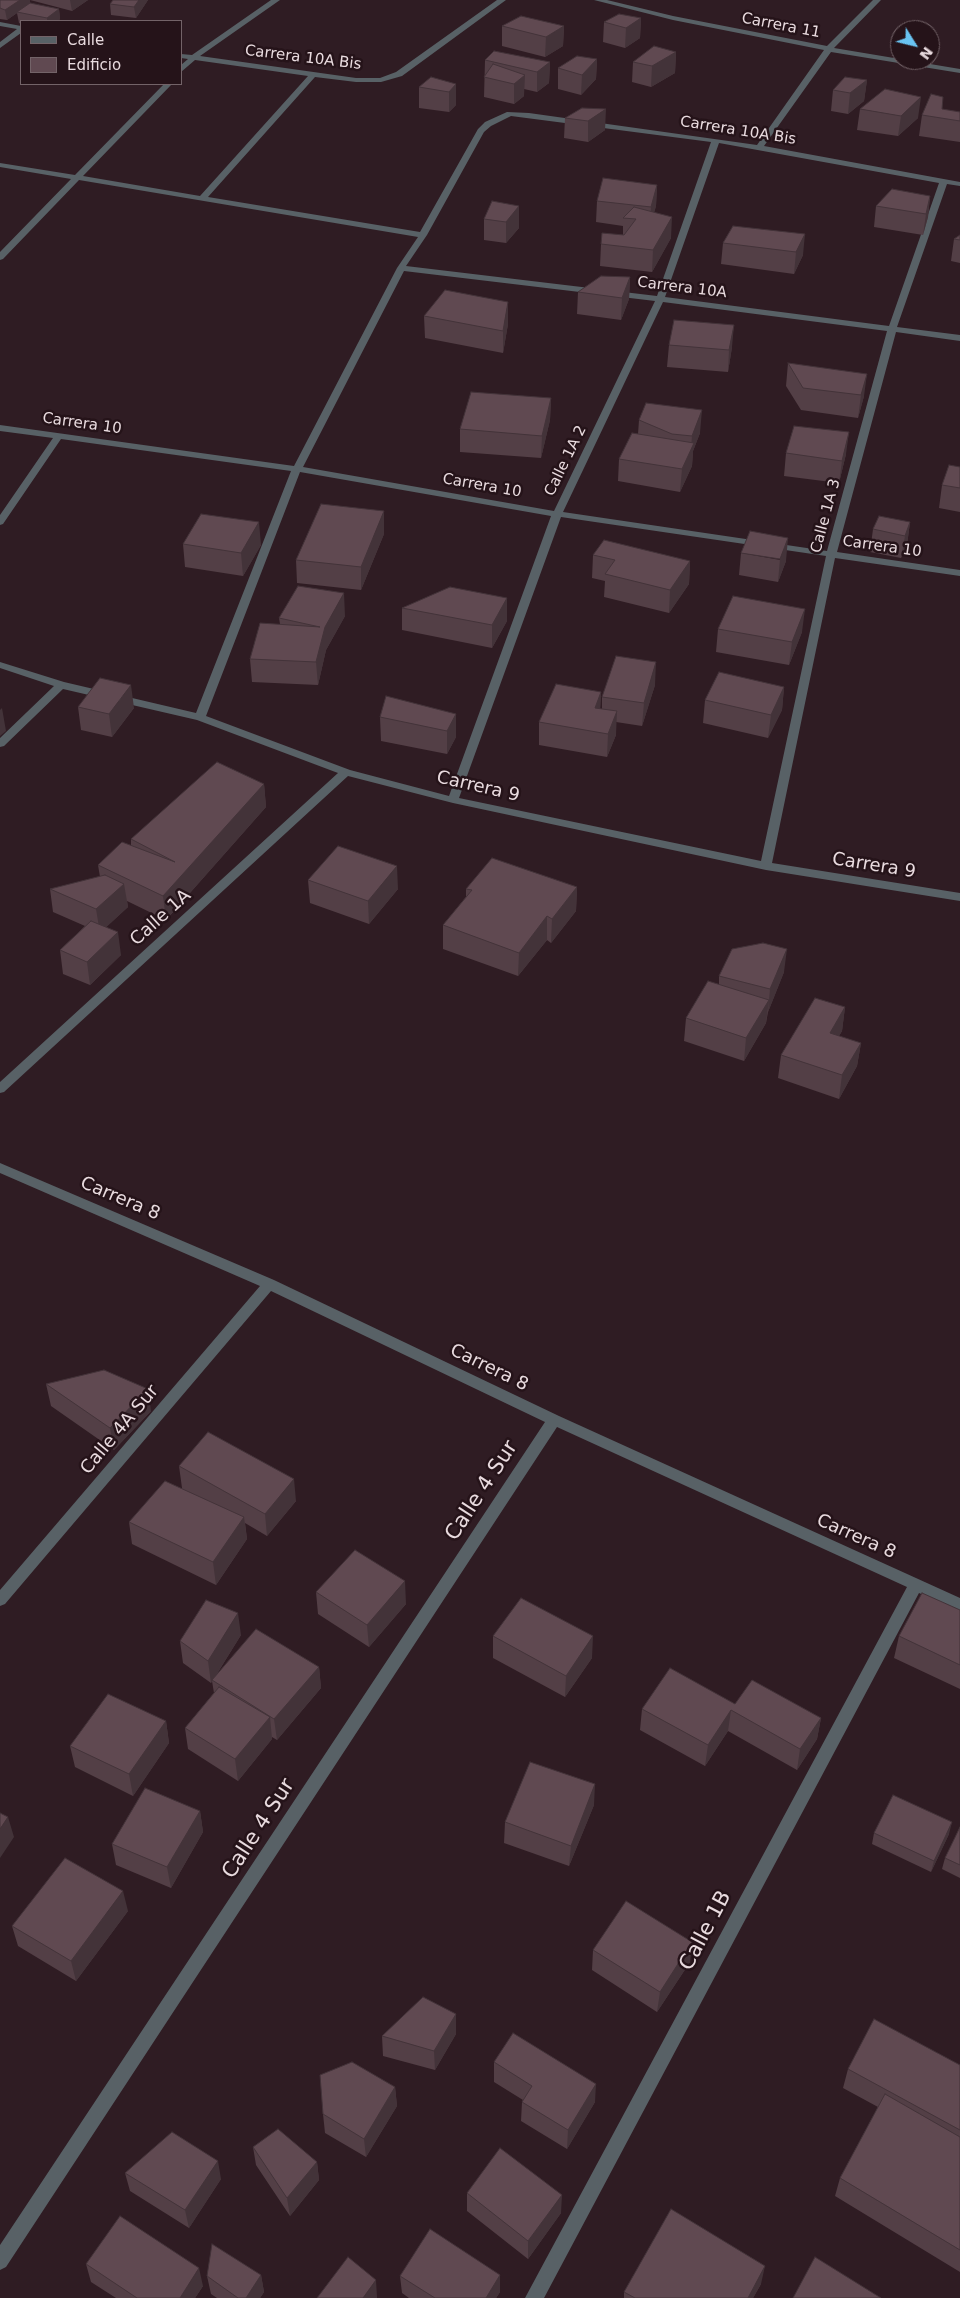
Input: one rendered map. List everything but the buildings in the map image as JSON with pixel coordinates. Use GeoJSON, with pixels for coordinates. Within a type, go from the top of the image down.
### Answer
{"type":"FeatureCollection","features":[{"type":"Feature","properties":{"kind":"street"},"geometry":{"type":"LineString","coordinates":[[182,69],[193,58],[276,0]]}},
{"type":"Feature","properties":{"kind":"street","name":"Carrera 10A Bis"},"geometry":{"type":"LineString","coordinates":[[182,56],[356,80],[381,80],[399,74],[502,0]]}},
{"type":"Feature","properties":{"kind":"street","name":"Carrera 11"},"geometry":{"type":"LineString","coordinates":[[598,0],[673,18],[830,49],[960,71]]}},
{"type":"Feature","properties":{"kind":"street"},"geometry":{"type":"LineString","coordinates":[[760,147],[830,49],[877,0]]}},
{"type":"Feature","properties":{"kind":"street"},"geometry":{"type":"LineString","coordinates":[[0,24],[20,29]]}},
{"type":"Feature","properties":{"kind":"street"},"geometry":{"type":"LineString","coordinates":[[0,46],[20,30]]}},
{"type":"Feature","properties":{"kind":"street"},"geometry":{"type":"LineString","coordinates":[[202,199],[314,73]]}},
{"type":"Feature","properties":{"kind":"street"},"geometry":{"type":"LineString","coordinates":[[0,257],[167,85]]}},
{"type":"Feature","properties":{"kind":"street","name":"Carrera 10A Bis"},"geometry":{"type":"LineString","coordinates":[[423,235],[482,132],[488,124],[510,114],[716,140],[960,184]]}},
{"type":"Feature","properties":{"kind":"street","name":"Calle 1A 2"},"geometry":{"type":"LineString","coordinates":[[453,800],[557,514],[660,298],[716,140]]}},
{"type":"Feature","properties":{"kind":"street"},"geometry":{"type":"LineString","coordinates":[[0,165],[423,235],[401,268],[298,469],[200,717]]}},
{"type":"Feature","properties":{"kind":"street","name":"Calle 1A 3"},"geometry":{"type":"LineString","coordinates":[[766,866],[831,555],[892,329],[944,181]]}},
{"type":"Feature","properties":{"kind":"street","name":"Carrera 10A"},"geometry":{"type":"LineString","coordinates":[[401,268],[660,298],[960,338]]}},
{"type":"Feature","properties":{"kind":"street","name":"Carrera 10"},"geometry":{"type":"LineString","coordinates":[[0,428],[298,469],[557,514],[960,573]]}},
{"type":"Feature","properties":{"kind":"street"},"geometry":{"type":"LineString","coordinates":[[0,522],[59,436]]}},
{"type":"Feature","properties":{"kind":"street","name":"Carrera 9"},"geometry":{"type":"LineString","coordinates":[[0,665],[61,685],[200,717],[346,772],[453,800],[766,866],[960,897]]}},
{"type":"Feature","properties":{"kind":"street"},"geometry":{"type":"LineString","coordinates":[[0,744],[61,685]]}},
{"type":"Feature","properties":{"kind":"street","name":"Calle 1A"},"geometry":{"type":"LineString","coordinates":[[0,1089],[346,772]]}},
{"type":"Feature","properties":{"kind":"street","name":"Carrera 8"},"geometry":{"type":"LineString","coordinates":[[0,1168],[269,1284],[554,1420],[960,1605]]}},
{"type":"Feature","properties":{"kind":"street","name":"Calle 4A Sur"},"geometry":{"type":"LineString","coordinates":[[0,1600],[269,1284]]}},
{"type":"Feature","properties":{"kind":"street","name":"Calle 4 Sur"},"geometry":{"type":"LineString","coordinates":[[0,2261],[554,1420]]}},
{"type":"Feature","properties":{"kind":"street","name":"Calle 1B"},"geometry":{"type":"LineString","coordinates":[[534,2298],[916,1584]]}}]}
